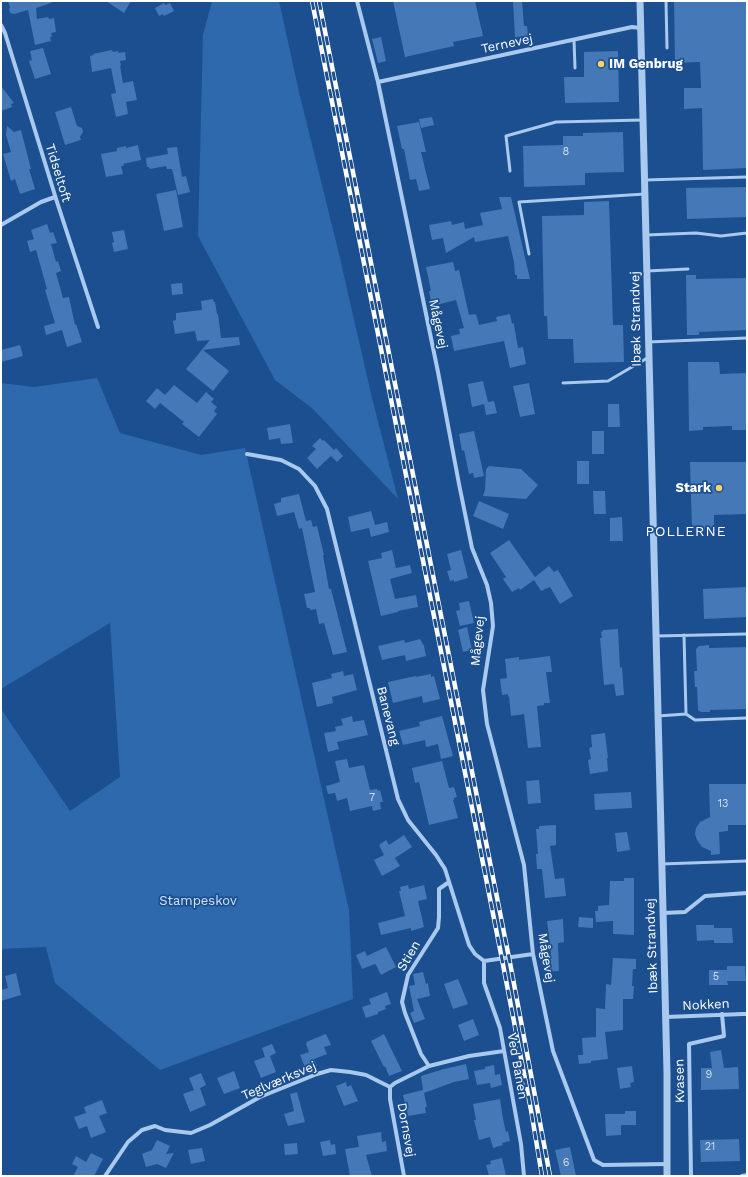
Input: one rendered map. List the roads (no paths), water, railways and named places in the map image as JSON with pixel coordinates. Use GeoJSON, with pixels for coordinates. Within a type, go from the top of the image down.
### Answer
{"type":"FeatureCollection","features":[{"type":"Feature","properties":{"kind":"street","name":"Mågevej"},"geometry":{"type":"LineString","coordinates":[[357,1],[378,82],[437,364],[472,548],[487,585],[491,603],[493,626],[483,690],[487,724],[524,865],[533,954],[553,1051],[594,1160],[603,1165],[667,1164]]}},
{"type":"Feature","properties":{"kind":"street","name":"Ibæk Strandvej"},"geometry":{"type":"LineString","coordinates":[[640,1],[666,1017],[667,1176]]}},
{"type":"Feature","properties":{"kind":"street","name":"Tidseltoft"},"geometry":{"type":"LineString","coordinates":[[1,25],[5,33],[55,197],[98,327]]}},
{"type":"Feature","properties":{"kind":"street","name":"Ternevej"},"geometry":{"type":"LineString","coordinates":[[378,82],[632,28],[640,28]]}},
{"type":"Feature","properties":{"kind":"street"},"geometry":{"type":"LineString","coordinates":[[1,225],[41,202],[55,197]]}},
{"type":"Feature","properties":{"kind":"street","name":"Banevang"},"geometry":{"type":"LineString","coordinates":[[247,454],[281,460],[299,469],[315,486],[327,509],[398,799],[408,820],[436,855],[445,869],[469,945],[475,954],[484,961]]}},
{"type":"Feature","properties":{"kind":"street","name":"Stien"},"geometry":{"type":"LineString","coordinates":[[429,1066],[421,1054],[404,1013],[402,1002],[408,975],[438,928],[439,889],[449,882]]}},
{"type":"Feature","properties":{"kind":"street"},"geometry":{"type":"LineString","coordinates":[[663,913],[685,912],[705,896],[747,893]]}},
{"type":"Feature","properties":{"kind":"street"},"geometry":{"type":"LineString","coordinates":[[484,961],[533,954]]}},
{"type":"Feature","properties":{"kind":"street","name":"Ved Banen"},"geometry":{"type":"LineString","coordinates":[[484,961],[484,983],[500,1028],[524,1176]]}},
{"type":"Feature","properties":{"kind":"street","name":"Kvasen"},"geometry":{"type":"LineString","coordinates":[[691,1176],[689,1044],[724,1036],[722,1014]]}},
{"type":"Feature","properties":{"kind":"street","name":"Nokken"},"geometry":{"type":"LineString","coordinates":[[666,1017],[747,1014]]}},
{"type":"Feature","properties":{"kind":"street"},"geometry":{"type":"LineString","coordinates":[[390,1087],[395,1082],[429,1066],[469,1056],[504,1051]]}},
{"type":"Feature","properties":{"kind":"street","name":"Teglværksvej"},"geometry":{"type":"LineString","coordinates":[[105,1176],[128,1142],[142,1130],[155,1126],[165,1130],[191,1133],[210,1125],[260,1097],[317,1074],[331,1070],[350,1072],[366,1076],[390,1087]]}},
{"type":"Feature","properties":{"kind":"street","name":"Dornsvej"},"geometry":{"type":"LineString","coordinates":[[390,1087],[390,1099],[404,1176]]}},
{"type":"Feature","properties":{"kind":"street"},"geometry":{"type":"LineString","coordinates":[[742,1176],[747,1175]]}},
{"type":"Feature","properties":{"kind":"lane"},"geometry":{"type":"LineString","coordinates":[[666,1],[667,48]]}},
{"type":"Feature","properties":{"kind":"lane"},"geometry":{"type":"LineString","coordinates":[[574,40],[575,68]]}},
{"type":"Feature","properties":{"kind":"lane"},"geometry":{"type":"LineString","coordinates":[[510,171],[506,136],[556,122],[643,120]]}},
{"type":"Feature","properties":{"kind":"lane"},"geometry":{"type":"LineString","coordinates":[[645,180],[747,177]]}},
{"type":"Feature","properties":{"kind":"lane"},"geometry":{"type":"LineString","coordinates":[[529,254],[519,202],[645,194]]}},
{"type":"Feature","properties":{"kind":"lane"},"geometry":{"type":"LineString","coordinates":[[646,235],[696,234],[721,236],[747,232]]}},
{"type":"Feature","properties":{"kind":"lane"},"geometry":{"type":"LineString","coordinates":[[647,271],[688,270]]}},
{"type":"Feature","properties":{"kind":"lane"},"geometry":{"type":"LineString","coordinates":[[648,342],[747,338]]}},
{"type":"Feature","properties":{"kind":"lane"},"geometry":{"type":"LineString","coordinates":[[564,383],[608,381],[649,357]]}},
{"type":"Feature","properties":{"kind":"lane"},"geometry":{"type":"LineString","coordinates":[[656,636],[747,634]]}},
{"type":"Feature","properties":{"kind":"lane"},"geometry":{"type":"LineString","coordinates":[[684,635],[686,714]]}},
{"type":"Feature","properties":{"kind":"lane"},"geometry":{"type":"LineString","coordinates":[[658,716],[686,714],[695,720],[747,718]]}},
{"type":"Feature","properties":{"kind":"lane"},"geometry":{"type":"LineString","coordinates":[[662,864],[747,861]]}},
{"type":"Feature","properties":{"kind":"railway"},"geometry":{"type":"LineString","coordinates":[[312,1],[500,949],[542,1176]]}},
{"type":"Feature","properties":{"kind":"railway"},"geometry":{"type":"LineString","coordinates":[[319,1],[511,968],[550,1176]]}},
{"type":"Feature","properties":{"kind":"place","name":"IM Genbrug"},"geometry":{"type":"Point","coordinates":[601,64]}},
{"type":"Feature","properties":{"kind":"place","name":"Stark"},"geometry":{"type":"Point","coordinates":[719,488]}},
{"type":"Feature","properties":{"kind":"district","name":"POLLERNE"},"geometry":{"type":"Point","coordinates":[686,532]}},
{"type":"Feature","properties":{"kind":"park label","name":"Stampeskov"},"geometry":{"type":"Point","coordinates":[198,901]}}]}
